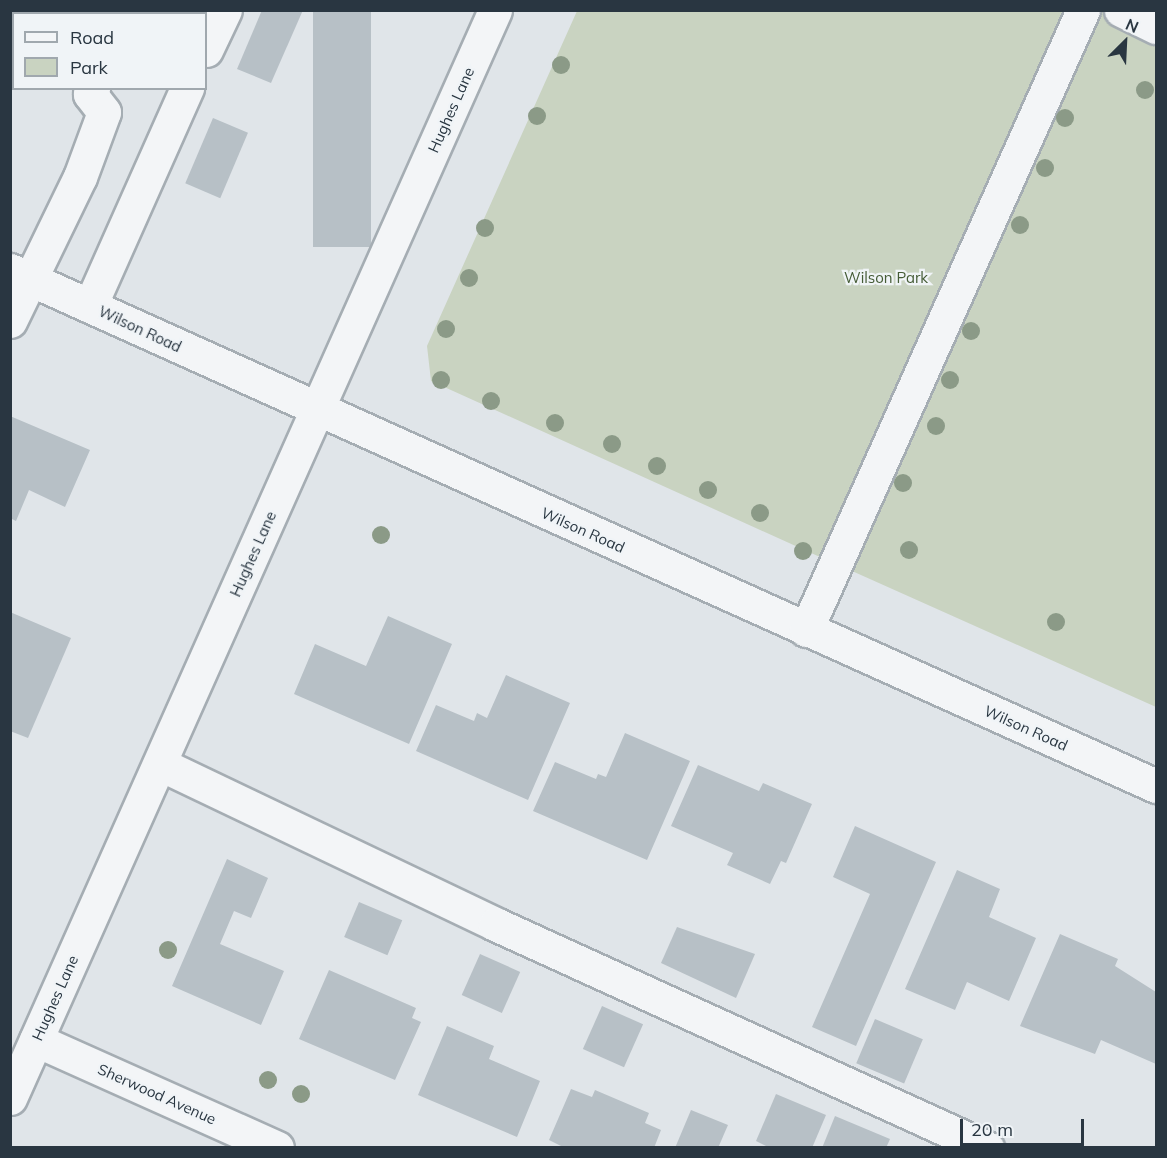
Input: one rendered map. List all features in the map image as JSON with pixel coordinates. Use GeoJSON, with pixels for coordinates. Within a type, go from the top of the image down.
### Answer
{"type":"FeatureCollection","features":[{"type":"Feature","properties":{"kind":"street"},"geometry":{"type":"LineString","coordinates":[[207,48],[225,10]]}},
{"type":"Feature","properties":{"kind":"street","name":"Hughes Lane"},"geometry":{"type":"LineString","coordinates":[[10,1098],[495,10]]}},
{"type":"Feature","properties":{"kind":"street"},"geometry":{"type":"LineString","coordinates":[[806,630],[1083,10]]}},
{"type":"Feature","properties":{"kind":"street"},"geometry":{"type":"LineString","coordinates":[[1121,10],[1156,27]]}},
{"type":"Feature","properties":{"kind":"street"},"geometry":{"type":"LineString","coordinates":[[10,321],[20,275],[80,177],[104,112],[87,90]]}},
{"type":"Feature","properties":{"kind":"street"},"geometry":{"type":"LineString","coordinates":[[90,306],[186,90]]}},
{"type":"Feature","properties":{"kind":"street","name":"Wilson Road"},"geometry":{"type":"LineString","coordinates":[[20,275],[317,411],[1156,786]]}},
{"type":"Feature","properties":{"kind":"street"},"geometry":{"type":"LineString","coordinates":[[159,764],[495,924],[987,1148]]}},
{"type":"Feature","properties":{"kind":"street","name":"Sherwood Avenue"},"geometry":{"type":"LineString","coordinates":[[36,1040],[277,1148]]}},
{"type":"Feature","properties":{"kind":"green space","name":"Wilson Park"},"geometry":{"type":"Polygon","coordinates":[[[577,11],[1156,11],[1156,707],[852,571],[857,559],[837,550],[831,562],[431,381],[427,346],[577,11]]]}},
{"type":"Feature","properties":{"kind":"building"},"geometry":{"type":"Polygon","coordinates":[[[10,10],[52,10],[12,12],[12,26],[10,10]]]}},
{"type":"Feature","properties":{"kind":"building"},"geometry":{"type":"Polygon","coordinates":[[[63,10],[83,10],[86,12],[62,12],[63,10]]]}},
{"type":"Feature","properties":{"kind":"building"},"geometry":{"type":"Polygon","coordinates":[[[156,10],[210,10],[182,12],[155,12],[156,10]]]}},
{"type":"Feature","properties":{"kind":"building"},"geometry":{"type":"Polygon","coordinates":[[[262,10],[303,10],[271,83],[237,69],[262,10]]]}},
{"type":"Feature","properties":{"kind":"building"},"geometry":{"type":"Polygon","coordinates":[[[313,10],[371,10],[371,247],[313,247],[313,10]]]}},
{"type":"Feature","properties":{"kind":"building"},"geometry":{"type":"Polygon","coordinates":[[[213,118],[248,133],[220,198],[185,183],[213,118]]]}},
{"type":"Feature","properties":{"kind":"building"},"geometry":{"type":"Polygon","coordinates":[[[10,416],[90,450],[65,507],[29,490],[16,521],[10,518],[10,416]]]}},
{"type":"Feature","properties":{"kind":"building"},"geometry":{"type":"Polygon","coordinates":[[[10,612],[71,638],[28,738],[10,731],[10,612]]]}},
{"type":"Feature","properties":{"kind":"building"},"geometry":{"type":"Polygon","coordinates":[[[388,616],[452,644],[409,744],[294,694],[315,644],[366,666],[388,616]]]}},
{"type":"Feature","properties":{"kind":"building"},"geometry":{"type":"Polygon","coordinates":[[[506,675],[570,703],[528,800],[416,751],[436,705],[474,721],[477,713],[487,718],[506,675]]]}},
{"type":"Feature","properties":{"kind":"building"},"geometry":{"type":"Polygon","coordinates":[[[625,733],[690,761],[647,860],[533,811],[555,762],[596,779],[598,774],[606,777],[625,733]]]}},
{"type":"Feature","properties":{"kind":"building"},"geometry":{"type":"Polygon","coordinates":[[[698,765],[759,791],[763,783],[812,804],[786,863],[781,861],[770,884],[727,865],[733,853],[671,826],[698,765]]]}},
{"type":"Feature","properties":{"kind":"building"},"geometry":{"type":"Polygon","coordinates":[[[855,826],[936,862],[856,1046],[812,1027],[870,894],[833,877],[855,826]]]}},
{"type":"Feature","properties":{"kind":"building"},"geometry":{"type":"Polygon","coordinates":[[[227,859],[268,878],[251,918],[234,911],[220,944],[284,971],[261,1025],[172,986],[227,859]]]}},
{"type":"Feature","properties":{"kind":"building"},"geometry":{"type":"Polygon","coordinates":[[[957,870],[1000,889],[989,917],[1036,938],[1009,1001],[967,982],[955,1010],[905,989],[957,870]]]}},
{"type":"Feature","properties":{"kind":"building"},"geometry":{"type":"Polygon","coordinates":[[[359,902],[402,920],[387,955],[344,937],[359,902]]]}},
{"type":"Feature","properties":{"kind":"building"},"geometry":{"type":"Polygon","coordinates":[[[677,927],[755,954],[736,998],[661,963],[677,927]]]}},
{"type":"Feature","properties":{"kind":"building"},"geometry":{"type":"Polygon","coordinates":[[[1060,934],[1118,959],[1115,966],[1156,992],[1156,1064],[1101,1040],[1095,1054],[1020,1026],[1060,934]]]}},
{"type":"Feature","properties":{"kind":"building"},"geometry":{"type":"Polygon","coordinates":[[[480,954],[520,972],[502,1013],[462,995],[480,954]]]}},
{"type":"Feature","properties":{"kind":"building"},"geometry":{"type":"Polygon","coordinates":[[[329,970],[416,1008],[412,1018],[421,1022],[395,1080],[299,1039],[329,970]]]}},
{"type":"Feature","properties":{"kind":"building"},"geometry":{"type":"Polygon","coordinates":[[[602,1006],[643,1024],[624,1067],[583,1049],[602,1006]]]}},
{"type":"Feature","properties":{"kind":"building"},"geometry":{"type":"Polygon","coordinates":[[[875,1019],[923,1039],[904,1084],[856,1063],[875,1019]]]}},
{"type":"Feature","properties":{"kind":"building"},"geometry":{"type":"Polygon","coordinates":[[[447,1026],[494,1046],[489,1059],[540,1081],[517,1137],[418,1095],[447,1026]]]}},
{"type":"Feature","properties":{"kind":"building"},"geometry":{"type":"Polygon","coordinates":[[[571,1089],[592,1097],[595,1090],[649,1113],[645,1123],[661,1130],[654,1148],[565,1148],[549,1140],[571,1089]]]}},
{"type":"Feature","properties":{"kind":"building"},"geometry":{"type":"Polygon","coordinates":[[[776,1094],[826,1115],[812,1148],[770,1148],[756,1141],[776,1094]]]}},
{"type":"Feature","properties":{"kind":"building"},"geometry":{"type":"Polygon","coordinates":[[[691,1110],[728,1125],[718,1148],[675,1148],[691,1110]]]}},
{"type":"Feature","properties":{"kind":"building"},"geometry":{"type":"Polygon","coordinates":[[[835,1116],[890,1139],[886,1148],[822,1148],[835,1116]]]}}]}
